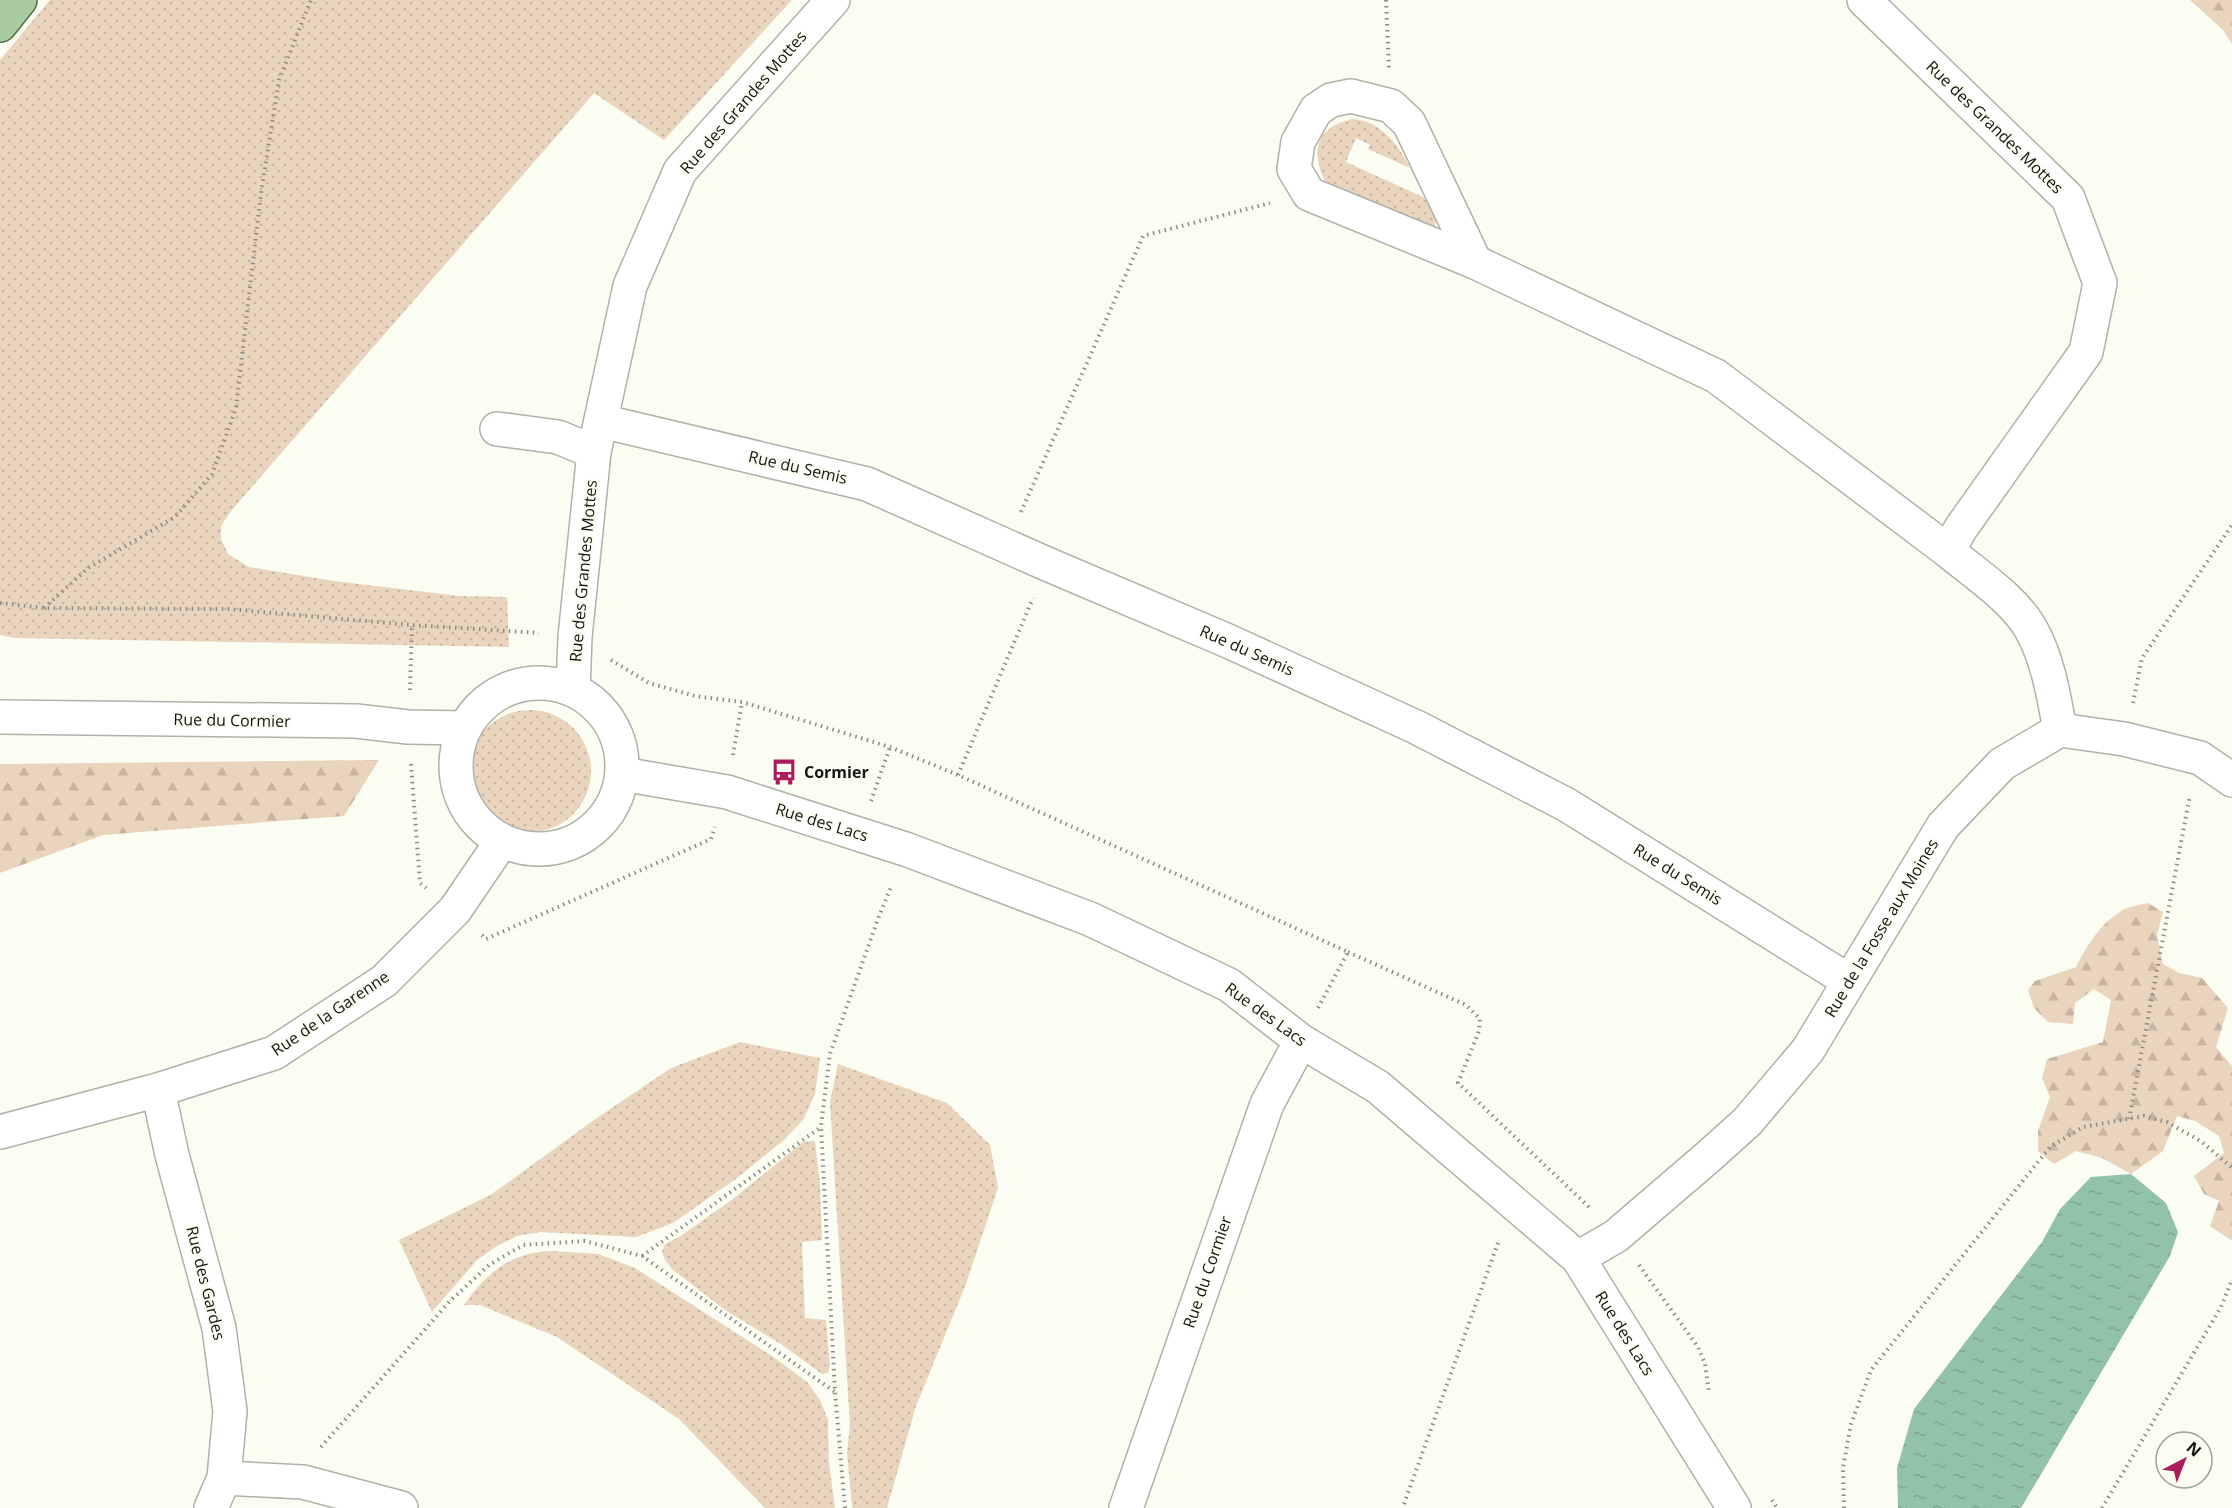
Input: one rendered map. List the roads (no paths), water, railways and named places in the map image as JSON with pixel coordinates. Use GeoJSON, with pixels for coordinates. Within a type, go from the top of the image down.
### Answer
{"type":"FeatureCollection","features":[{"type":"Feature","properties":{"kind":"main road"},"geometry":{"type":"LineString","coordinates":[[0,25],[20,0]]}},
{"type":"Feature","properties":{"kind":"street","name":"Rue des Grandes Mottes"},"geometry":{"type":"LineString","coordinates":[[573,690],[575,637],[598,437],[630,286],[680,171],[833,0]]}},
{"type":"Feature","properties":{"kind":"street","name":"Rue des Grandes Mottes"},"geometry":{"type":"LineString","coordinates":[[1864,0],[2068,198],[2100,283],[2086,352],[1961,528],[1948,551]]}},
{"type":"Feature","properties":{"kind":"street"},"geometry":{"type":"LineString","coordinates":[[1475,262],[1409,123],[1391,106],[1352,96],[1331,100],[1316,110],[1298,142],[1294,170],[1309,194],[1475,262],[1716,376],[1948,551],[2010,603],[2032,631],[2051,683],[2060,730],[2124,740],[2200,758],[2232,780]]}},
{"type":"Feature","properties":{"kind":"street"},"geometry":{"type":"LineString","coordinates":[[497,429],[558,437],[598,437]]}},
{"type":"Feature","properties":{"kind":"street","name":"Rue du Semis"},"geometry":{"type":"LineString","coordinates":[[598,437],[867,484],[1007,544],[1047,564],[1228,641],[1395,717],[1517,779],[1567,805],[1849,981]]}},
{"type":"Feature","properties":{"kind":"street"},"geometry":{"type":"LineString","coordinates":[[531,683],[552,684],[573,690],[591,700],[616,733],[622,753],[622,774],[617,797],[606,817],[589,833],[569,844],[547,850],[523,849],[502,841],[480,826],[464,805],[456,780],[456,753],[464,728],[476,711],[492,697],[511,687],[531,683]]}},
{"type":"Feature","properties":{"kind":"street","name":"Rue du Cormier"},"geometry":{"type":"LineString","coordinates":[[0,717],[357,721],[408,728],[464,728]]}},
{"type":"Feature","properties":{"kind":"street","name":"Rue de la Fosse aux Moines"},"geometry":{"type":"LineString","coordinates":[[1578,1258],[1616,1236],[1747,1122],[1808,1050],[1943,826],[2002,764],[2060,730]]}},
{"type":"Feature","properties":{"kind":"street","name":"Rue des Lacs"},"geometry":{"type":"LineString","coordinates":[[622,774],[727,792],[860,833],[1090,919],[1229,985],[1301,1041],[1378,1087],[1578,1258],[1734,1508]]}},
{"type":"Feature","properties":{"kind":"street","name":"Rue de la Garenne"},"geometry":{"type":"LineString","coordinates":[[0,1132],[158,1090],[274,1053],[384,981],[455,910],[502,841]]}},
{"type":"Feature","properties":{"kind":"street","name":"Rue du Cormier"},"geometry":{"type":"LineString","coordinates":[[1126,1508],[1267,1104],[1301,1041]]}},
{"type":"Feature","properties":{"kind":"street","name":"Rue des Gardes"},"geometry":{"type":"LineString","coordinates":[[158,1090],[172,1155],[219,1328],[230,1411],[224,1478],[211,1508]]}},
{"type":"Feature","properties":{"kind":"street"},"geometry":{"type":"LineString","coordinates":[[224,1478],[303,1482],[400,1508]]}},
{"type":"Feature","properties":{"kind":"water"},"geometry":{"type":"Polygon","coordinates":[[[2131,1174],[2166,1203],[2178,1232],[2170,1256],[2021,1508],[1898,1508],[1897,1468],[1914,1409],[2042,1242],[2060,1209],[2091,1177],[2131,1174]]]}},
{"type":"Feature","properties":{"kind":"place","name":"Cormier"},"geometry":{"type":"Point","coordinates":[784,772]}}]}
